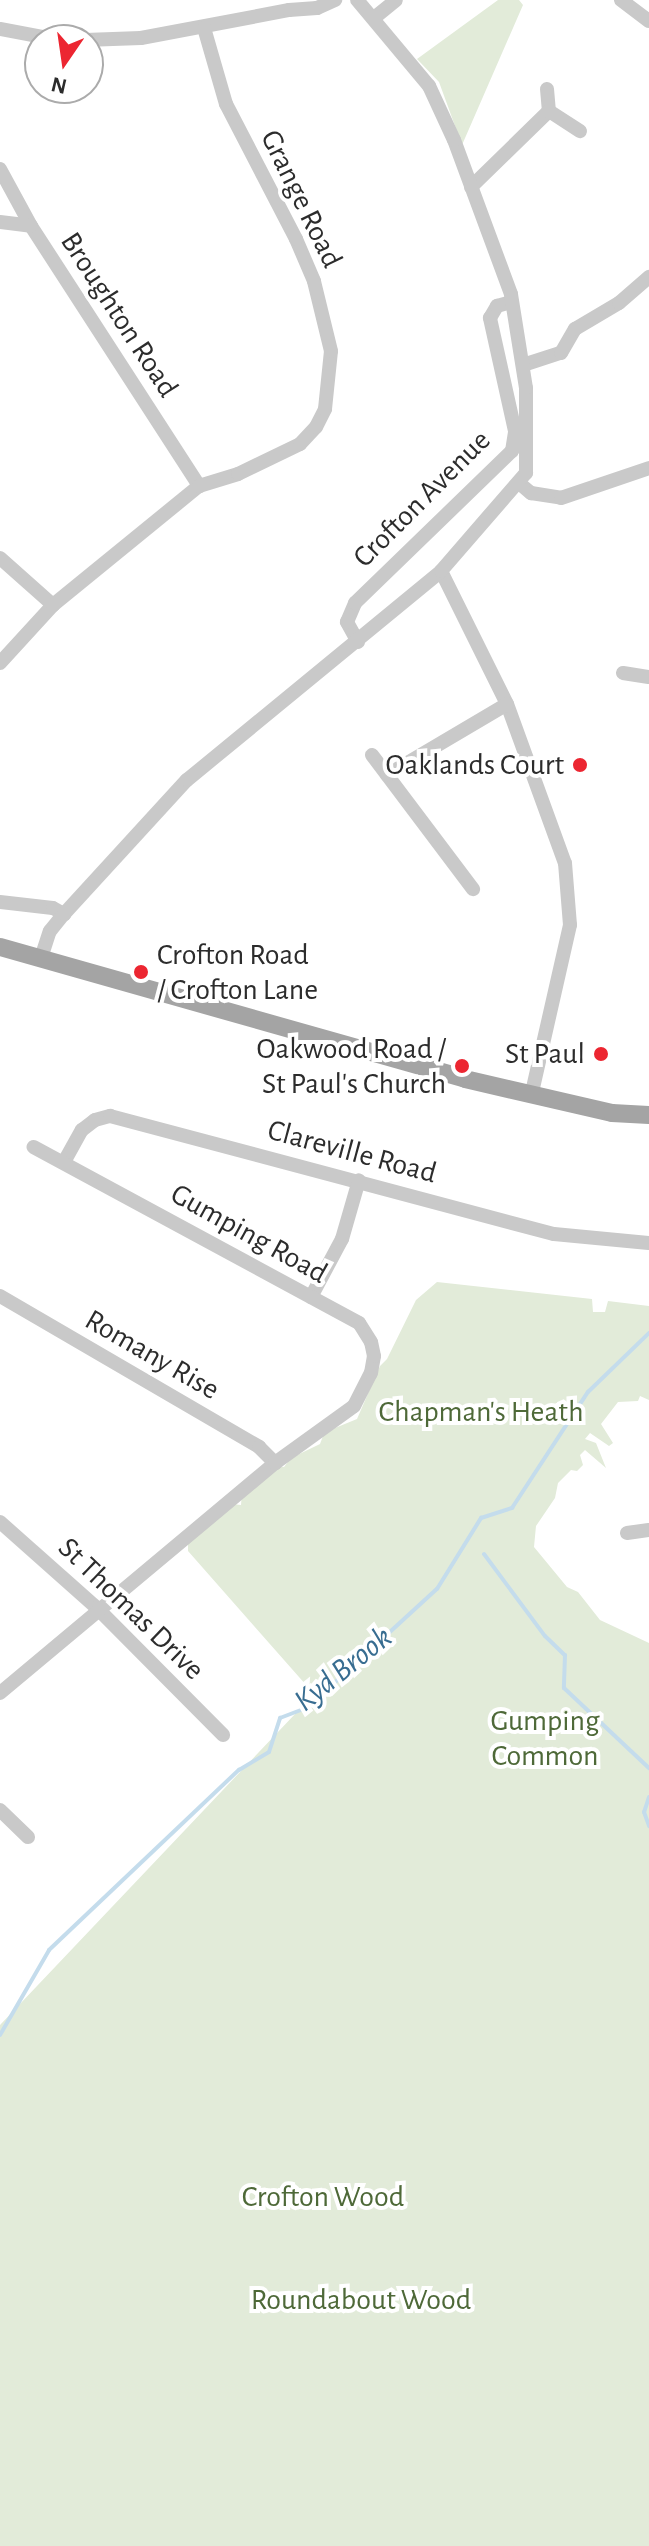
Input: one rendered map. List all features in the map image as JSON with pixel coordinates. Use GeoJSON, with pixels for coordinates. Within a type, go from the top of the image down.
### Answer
{"type":"FeatureCollection","features":[{"type":"Feature","properties":{"kind":"main road"},"geometry":{"type":"LineString","coordinates":[[0,947],[531,1096],[612,1113],[649,1115]]}},
{"type":"Feature","properties":{"kind":"street"},"geometry":{"type":"LineString","coordinates":[[104,39],[141,38],[204,28],[289,10],[317,8],[335,0]]}},
{"type":"Feature","properties":{"kind":"street","name":"Crofton Avenue"},"geometry":{"type":"LineString","coordinates":[[41,958],[50,931],[187,780],[441,571],[526,473],[528,454],[523,365],[511,302],[471,187],[429,86],[357,0]]}},
{"type":"Feature","properties":{"kind":"street"},"geometry":{"type":"LineString","coordinates":[[374,18],[396,0]]}},
{"type":"Feature","properties":{"kind":"street"},"geometry":{"type":"LineString","coordinates":[[621,0],[649,21]]}},
{"type":"Feature","properties":{"kind":"street","name":"Grange Road"},"geometry":{"type":"LineString","coordinates":[[0,663],[53,605],[199,486],[238,474],[300,444],[316,427],[325,409],[331,351],[314,281],[296,239],[226,104],[204,28]]}},
{"type":"Feature","properties":{"kind":"street"},"geometry":{"type":"LineString","coordinates":[[0,29],[24,34]]}},
{"type":"Feature","properties":{"kind":"street"},"geometry":{"type":"LineString","coordinates":[[547,89],[549,111]]}},
{"type":"Feature","properties":{"kind":"street"},"geometry":{"type":"LineString","coordinates":[[471,187],[549,111]]}},
{"type":"Feature","properties":{"kind":"street"},"geometry":{"type":"LineString","coordinates":[[549,111],[580,131]]}},
{"type":"Feature","properties":{"kind":"street","name":"Broughton Road"},"geometry":{"type":"LineString","coordinates":[[0,169],[31,226],[199,486]]}},
{"type":"Feature","properties":{"kind":"street"},"geometry":{"type":"LineString","coordinates":[[0,222],[31,226]]}},
{"type":"Feature","properties":{"kind":"street"},"geometry":{"type":"LineString","coordinates":[[523,365],[561,353],[575,329],[619,303],[649,277]]}},
{"type":"Feature","properties":{"kind":"street","name":"Crofton Avenue"},"geometry":{"type":"LineString","coordinates":[[358,642],[347,622],[355,603],[512,451],[515,431],[490,318],[497,306],[511,302]]}},
{"type":"Feature","properties":{"kind":"street"},"geometry":{"type":"LineString","coordinates":[[519,483],[531,493],[561,498],[649,468]]}},
{"type":"Feature","properties":{"kind":"street"},"geometry":{"type":"LineString","coordinates":[[0,558],[53,605]]}},
{"type":"Feature","properties":{"kind":"street"},"geometry":{"type":"LineString","coordinates":[[441,571],[507,704],[565,863],[570,925],[531,1096]]}},
{"type":"Feature","properties":{"kind":"street"},"geometry":{"type":"LineString","coordinates":[[623,673],[649,677]]}},
{"type":"Feature","properties":{"kind":"street"},"geometry":{"type":"LineString","coordinates":[[387,775],[507,704]]}},
{"type":"Feature","properties":{"kind":"street"},"geometry":{"type":"LineString","coordinates":[[372,755],[473,889]]}},
{"type":"Feature","properties":{"kind":"street"},"geometry":{"type":"LineString","coordinates":[[0,902],[53,908],[64,914]]}},
{"type":"Feature","properties":{"kind":"street","name":"Clareville Road"},"geometry":{"type":"LineString","coordinates":[[64,1162],[82,1130],[95,1120],[110,1116],[554,1234],[649,1243]]}},
{"type":"Feature","properties":{"kind":"street","name":"Gumping Road"},"geometry":{"type":"LineString","coordinates":[[34,1147],[359,1323],[371,1342],[371,1373],[354,1406],[275,1463]]}},
{"type":"Feature","properties":{"kind":"street"},"geometry":{"type":"LineString","coordinates":[[311,1297],[342,1239],[359,1180]]}},
{"type":"Feature","properties":{"kind":"street","name":"Romany Rise"},"geometry":{"type":"LineString","coordinates":[[0,1296],[259,1447],[275,1463]]}},
{"type":"Feature","properties":{"kind":"street"},"geometry":{"type":"LineString","coordinates":[[0,1693],[97,1608],[275,1463]]}},
{"type":"Feature","properties":{"kind":"street","name":"St Thomas Drive"},"geometry":{"type":"LineString","coordinates":[[0,1522],[97,1608],[223,1735]]}},
{"type":"Feature","properties":{"kind":"street"},"geometry":{"type":"LineString","coordinates":[[627,1533],[649,1530]]}},
{"type":"Feature","properties":{"kind":"street"},"geometry":{"type":"LineString","coordinates":[[0,1810],[28,1837]]}},
{"type":"Feature","properties":{"kind":"green space"},"geometry":{"type":"Polygon","coordinates":[[[498,0],[519,0],[523,5],[462,145],[439,82],[417,59],[498,0]]]}},
{"type":"Feature","properties":{"kind":"green space","name":"Crofton Wood"},"geometry":{"type":"Polygon","coordinates":[[[437,1282],[592,1299],[593,1312],[605,1312],[608,1301],[649,1306],[649,1400],[640,1396],[638,1401],[618,1402],[601,1424],[613,1443],[609,1446],[590,1433],[585,1439],[596,1443],[606,1468],[585,1450],[580,1455],[583,1465],[577,1471],[571,1470],[558,1483],[555,1498],[536,1526],[534,1547],[567,1587],[578,1592],[600,1620],[649,1643],[649,2546],[0,2546],[0,2025],[314,1694],[188,1551],[188,1544],[232,1504],[241,1505],[242,1492],[278,1466],[284,1467],[291,1458],[320,1444],[323,1436],[335,1428],[357,1419],[380,1366],[387,1359],[416,1300],[437,1282]]]}},
{"type":"Feature","properties":{"kind":"waterway","name":"Kyd Brook"},"geometry":{"type":"LineString","coordinates":[[0,2035],[49,1950],[239,1770],[269,1752],[280,1718],[308,1707],[437,1589],[481,1518],[512,1508],[588,1392],[649,1333]]}},
{"type":"Feature","properties":{"kind":"waterway"},"geometry":{"type":"LineString","coordinates":[[484,1554],[545,1636],[565,1655],[564,1688],[649,1768]]}},
{"type":"Feature","properties":{"kind":"waterway"},"geometry":{"type":"LineString","coordinates":[[649,1797],[644,1812],[649,1826]]}},
{"type":"Feature","properties":{"kind":"place","name":"Oaklands Court"},"geometry":{"type":"Point","coordinates":[580,765]}},
{"type":"Feature","properties":{"kind":"place","name":"Crofton Road / Crofton Lane"},"geometry":{"type":"Point","coordinates":[141,972]}},
{"type":"Feature","properties":{"kind":"place","name":"St Paul"},"geometry":{"type":"Point","coordinates":[601,1054]}},
{"type":"Feature","properties":{"kind":"place","name":"Oakwood Road / St Paul's Church"},"geometry":{"type":"Point","coordinates":[462,1066]}},
{"type":"Feature","properties":{"kind":"park label","name":"Chapman's Heath"},"geometry":{"type":"Point","coordinates":[481,1412]}},
{"type":"Feature","properties":{"kind":"park label","name":"Gumping Common"},"geometry":{"type":"Point","coordinates":[545,1738]}},
{"type":"Feature","properties":{"kind":"park label","name":"Roundabout Wood"},"geometry":{"type":"Point","coordinates":[361,2300]}}]}
